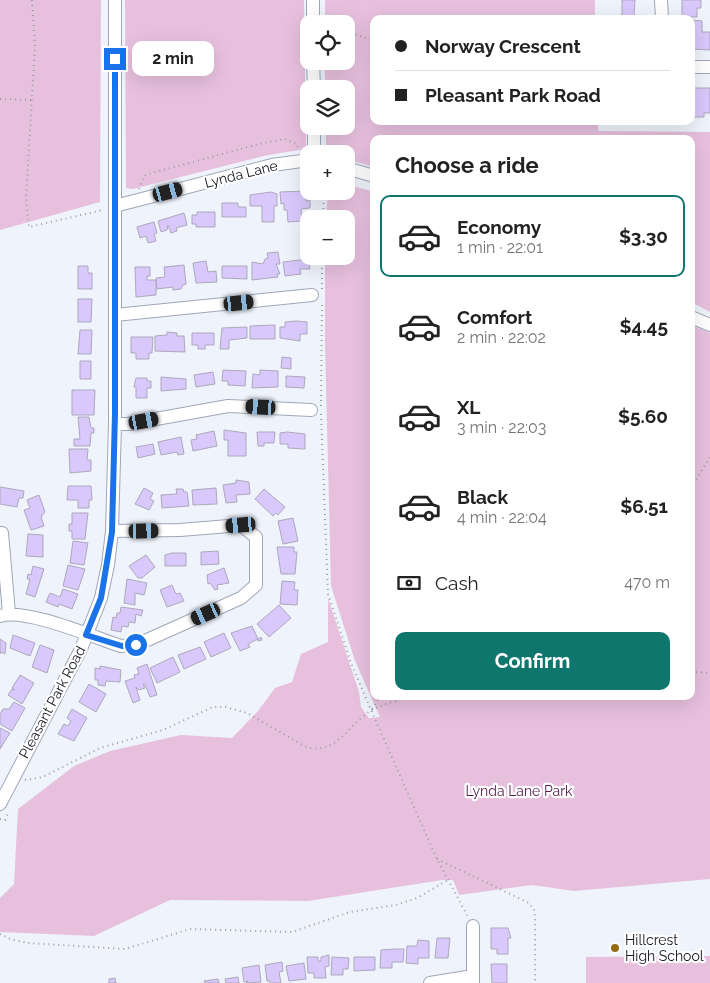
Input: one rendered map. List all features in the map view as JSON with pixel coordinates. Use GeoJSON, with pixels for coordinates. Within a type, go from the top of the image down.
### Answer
{"type":"FeatureCollection","features":[{"type":"Feature","properties":{"kind":"street","name":"Pleasant Park Road"},"geometry":{"type":"LineString","coordinates":[[6,804],[69,674],[101,598],[112,532],[115,424],[115,315],[109,208],[115,0]]}},
{"type":"Feature","properties":{"kind":"street"},"geometry":{"type":"LineString","coordinates":[[313,0],[313,15]]}},
{"type":"Feature","properties":{"kind":"street"},"geometry":{"type":"LineString","coordinates":[[661,0],[662,15]]}},
{"type":"Feature","properties":{"kind":"street"},"geometry":{"type":"LineString","coordinates":[[695,67],[710,67]]}},
{"type":"Feature","properties":{"kind":"street","name":"Lynda Lane"},"geometry":{"type":"LineString","coordinates":[[109,208],[272,165],[300,161]]}},
{"type":"Feature","properties":{"kind":"street"},"geometry":{"type":"LineString","coordinates":[[355,171],[370,175]]}},
{"type":"Feature","properties":{"kind":"street"},"geometry":{"type":"LineString","coordinates":[[115,315],[312,295]]}},
{"type":"Feature","properties":{"kind":"street"},"geometry":{"type":"LineString","coordinates":[[695,319],[710,325]]}},
{"type":"Feature","properties":{"kind":"street"},"geometry":{"type":"LineString","coordinates":[[115,424],[128,424],[228,406],[311,410]]}},
{"type":"Feature","properties":{"kind":"street"},"geometry":{"type":"LineString","coordinates":[[0,533],[2,533],[5,614],[28,615],[122,646],[136,645],[241,598],[256,585],[256,537],[241,525],[180,530],[112,532]]}},
{"type":"Feature","properties":{"kind":"street"},"geometry":{"type":"LineString","coordinates":[[430,983],[473,980],[473,926]]}},
{"type":"Feature","properties":{"kind":"path"},"geometry":{"type":"LineString","coordinates":[[32,0],[35,46],[26,199],[29,227],[109,208]]}},
{"type":"Feature","properties":{"kind":"path"},"geometry":{"type":"LineString","coordinates":[[355,34],[370,40]]}},
{"type":"Feature","properties":{"kind":"path"},"geometry":{"type":"LineString","coordinates":[[0,99],[33,100]]}},
{"type":"Feature","properties":{"kind":"path"},"geometry":{"type":"LineString","coordinates":[[137,192],[144,176],[152,173],[263,143],[285,139],[297,144],[298,148]]}},
{"type":"Feature","properties":{"kind":"path"},"geometry":{"type":"LineString","coordinates":[[322,265],[321,412],[328,594],[351,663],[371,710],[437,859],[473,926]]}},
{"type":"Feature","properties":{"kind":"path"},"geometry":{"type":"LineString","coordinates":[[695,481],[710,457]]}},
{"type":"Feature","properties":{"kind":"path"},"geometry":{"type":"LineString","coordinates":[[695,672],[710,673]]}},
{"type":"Feature","properties":{"kind":"path"},"geometry":{"type":"LineString","coordinates":[[22,780],[43,777],[100,748],[163,730],[213,708],[226,707],[247,714],[306,747],[316,749],[332,744],[371,710],[378,700]]}},
{"type":"Feature","properties":{"kind":"path"},"geometry":{"type":"LineString","coordinates":[[371,710],[398,700]]}},
{"type":"Feature","properties":{"kind":"path"},"geometry":{"type":"LineString","coordinates":[[0,819],[5,820],[6,804]]}},
{"type":"Feature","properties":{"kind":"path"},"geometry":{"type":"LineString","coordinates":[[437,859],[529,903],[534,910],[535,983]]}},
{"type":"Feature","properties":{"kind":"path"},"geometry":{"type":"LineString","coordinates":[[0,934],[10,939],[28,943],[124,949],[190,929],[292,932],[350,912],[396,904],[417,898],[448,880]]}},
{"type":"Feature","properties":{"kind":"green space"},"geometry":{"type":"Polygon","coordinates":[[[0,0],[101,0],[100,202],[0,230],[0,0]]]}},
{"type":"Feature","properties":{"kind":"green space"},"geometry":{"type":"Polygon","coordinates":[[[125,0],[304,0],[304,15],[300,15],[300,70],[305,70],[305,80],[300,80],[300,135],[306,135],[306,145],[300,145],[300,150],[268,155],[133,189],[126,188],[125,0]]]}},
{"type":"Feature","properties":{"kind":"green space"},"geometry":{"type":"Polygon","coordinates":[[[325,0],[595,0],[595,15],[370,15],[370,125],[598,125],[598,131],[710,132],[710,312],[695,304],[695,135],[370,135],[370,166],[355,162],[355,145],[326,145],[326,135],[355,135],[355,80],[325,80],[325,70],[355,70],[355,15],[325,15],[325,0]]]}},
{"type":"Feature","properties":{"kind":"green space"},"geometry":{"type":"Polygon","coordinates":[[[355,187],[370,191],[370,695],[355,661],[331,586],[325,265],[355,265],[355,210],[327,210],[327,200],[355,200],[355,187]]]}},
{"type":"Feature","properties":{"kind":"green space","name":"Lynda Lane Park"},"geometry":{"type":"Polygon","coordinates":[[[695,327],[710,333],[710,879],[574,891],[532,885],[459,895],[453,880],[442,880],[308,901],[170,900],[94,936],[0,932],[0,898],[14,884],[18,809],[74,766],[110,751],[181,735],[232,738],[258,711],[275,688],[292,682],[301,654],[328,642],[328,598],[359,692],[361,707],[369,718],[380,717],[372,700],[695,700],[695,327]]]}},
{"type":"Feature","properties":{"kind":"green space"},"geometry":{"type":"Polygon","coordinates":[[[710,956],[710,983],[586,983],[586,957],[710,956]]]}},
{"type":"Feature","properties":{"kind":"building"},"geometry":{"type":"Polygon","coordinates":[[[622,0],[635,0],[634,15],[622,15],[622,0]]]}},
{"type":"Feature","properties":{"kind":"building"},"geometry":{"type":"Polygon","coordinates":[[[682,0],[701,0],[701,8],[697,8],[697,17],[695,15],[682,15],[682,0]]]}},
{"type":"Feature","properties":{"kind":"building"},"geometry":{"type":"Polygon","coordinates":[[[695,20],[702,21],[702,32],[710,32],[710,50],[695,49],[695,20]]]}},
{"type":"Feature","properties":{"kind":"building"},"geometry":{"type":"Polygon","coordinates":[[[695,88],[710,88],[710,113],[704,113],[704,117],[695,117],[695,88]]]}},
{"type":"Feature","properties":{"kind":"building"},"geometry":{"type":"Polygon","coordinates":[[[300,191],[300,200],[310,200],[310,208],[300,210],[300,221],[288,222],[287,210],[284,210],[284,203],[281,204],[280,192],[300,191]]]}},
{"type":"Feature","properties":{"kind":"building"},"geometry":{"type":"Polygon","coordinates":[[[271,192],[277,194],[277,206],[274,206],[274,222],[262,222],[262,206],[250,206],[250,195],[271,192]]]}},
{"type":"Feature","properties":{"kind":"building"},"geometry":{"type":"Polygon","coordinates":[[[222,203],[238,203],[238,207],[246,207],[246,217],[222,217],[222,203]]]}},
{"type":"Feature","properties":{"kind":"building"},"geometry":{"type":"Polygon","coordinates":[[[197,212],[215,212],[215,227],[196,227],[196,224],[192,224],[192,215],[197,215],[197,212]]]}},
{"type":"Feature","properties":{"kind":"building"},"geometry":{"type":"Polygon","coordinates":[[[184,213],[187,225],[176,228],[177,231],[171,233],[168,225],[167,230],[161,232],[158,221],[184,213]]]}},
{"type":"Feature","properties":{"kind":"building"},"geometry":{"type":"Polygon","coordinates":[[[154,222],[157,233],[154,234],[156,241],[148,243],[146,236],[140,238],[137,227],[154,222]]]}},
{"type":"Feature","properties":{"kind":"building"},"geometry":{"type":"Polygon","coordinates":[[[278,252],[280,264],[276,264],[280,274],[277,274],[278,277],[252,280],[252,262],[263,264],[265,259],[268,258],[267,253],[278,252]]]}},
{"type":"Feature","properties":{"kind":"building"},"geometry":{"type":"Polygon","coordinates":[[[300,260],[300,265],[309,265],[310,269],[300,269],[301,274],[285,276],[283,262],[300,260]]]}},
{"type":"Feature","properties":{"kind":"building"},"geometry":{"type":"Polygon","coordinates":[[[206,261],[208,272],[216,271],[217,282],[196,283],[193,263],[206,261]]]}},
{"type":"Feature","properties":{"kind":"building"},"geometry":{"type":"Polygon","coordinates":[[[184,265],[186,284],[181,289],[173,290],[173,287],[157,289],[156,278],[165,277],[164,267],[184,265]]]}},
{"type":"Feature","properties":{"kind":"building"},"geometry":{"type":"Polygon","coordinates":[[[78,266],[88,266],[88,273],[92,273],[92,289],[78,289],[78,266]]]}},
{"type":"Feature","properties":{"kind":"building"},"geometry":{"type":"Polygon","coordinates":[[[222,266],[247,266],[247,279],[222,278],[222,266]]]}},
{"type":"Feature","properties":{"kind":"building"},"geometry":{"type":"Polygon","coordinates":[[[135,267],[150,267],[150,276],[147,276],[147,280],[156,280],[156,295],[136,297],[135,267]]]}},
{"type":"Feature","properties":{"kind":"building"},"geometry":{"type":"Polygon","coordinates":[[[78,299],[92,299],[91,322],[78,322],[78,299]]]}},
{"type":"Feature","properties":{"kind":"building"},"geometry":{"type":"Polygon","coordinates":[[[285,322],[307,322],[307,334],[300,334],[300,341],[280,338],[280,327],[285,327],[285,322]]]}},
{"type":"Feature","properties":{"kind":"building"},"geometry":{"type":"Polygon","coordinates":[[[275,325],[275,339],[250,339],[250,326],[275,325]]]}},
{"type":"Feature","properties":{"kind":"building"},"geometry":{"type":"Polygon","coordinates":[[[247,327],[247,338],[229,340],[229,349],[220,349],[222,328],[247,327]]]}},
{"type":"Feature","properties":{"kind":"building"},"geometry":{"type":"Polygon","coordinates":[[[80,330],[92,330],[91,354],[78,354],[80,330]]]}},
{"type":"Feature","properties":{"kind":"building"},"geometry":{"type":"Polygon","coordinates":[[[167,332],[177,333],[177,336],[184,336],[185,352],[155,351],[155,336],[167,335],[167,332]]]}},
{"type":"Feature","properties":{"kind":"building"},"geometry":{"type":"Polygon","coordinates":[[[192,333],[214,333],[214,345],[205,345],[205,349],[198,349],[198,345],[192,345],[192,333]]]}},
{"type":"Feature","properties":{"kind":"building"},"geometry":{"type":"Polygon","coordinates":[[[131,337],[153,337],[152,353],[149,353],[149,359],[136,359],[136,353],[131,353],[131,337]]]}},
{"type":"Feature","properties":{"kind":"building"},"geometry":{"type":"Polygon","coordinates":[[[282,357],[291,358],[291,369],[281,368],[282,357]]]}},
{"type":"Feature","properties":{"kind":"building"},"geometry":{"type":"Polygon","coordinates":[[[80,361],[91,361],[91,379],[80,379],[80,361]]]}},
{"type":"Feature","properties":{"kind":"building"},"geometry":{"type":"Polygon","coordinates":[[[223,370],[246,371],[245,386],[228,385],[228,381],[222,381],[223,370]]]}},
{"type":"Feature","properties":{"kind":"building"},"geometry":{"type":"Polygon","coordinates":[[[260,370],[278,371],[278,387],[252,388],[253,374],[260,375],[260,370]]]}},
{"type":"Feature","properties":{"kind":"building"},"geometry":{"type":"Polygon","coordinates":[[[213,372],[215,384],[196,387],[194,375],[213,372]]]}},
{"type":"Feature","properties":{"kind":"building"},"geometry":{"type":"Polygon","coordinates":[[[286,376],[305,377],[304,388],[286,387],[286,376]]]}},
{"type":"Feature","properties":{"kind":"building"},"geometry":{"type":"Polygon","coordinates":[[[161,377],[186,379],[186,389],[161,391],[161,377]]]}},
{"type":"Feature","properties":{"kind":"building"},"geometry":{"type":"Polygon","coordinates":[[[136,378],[147,378],[147,381],[151,381],[151,388],[147,388],[147,398],[136,398],[136,387],[134,387],[136,378]]]}},
{"type":"Feature","properties":{"kind":"building"},"geometry":{"type":"Polygon","coordinates":[[[72,390],[95,390],[94,415],[72,415],[72,390]]]}},
{"type":"Feature","properties":{"kind":"building"},"geometry":{"type":"Polygon","coordinates":[[[78,417],[89,417],[91,428],[94,428],[94,433],[91,433],[90,446],[74,446],[74,439],[80,439],[78,417]]]}},
{"type":"Feature","properties":{"kind":"building"},"geometry":{"type":"Polygon","coordinates":[[[224,430],[246,433],[246,456],[228,456],[228,440],[224,440],[224,430]]]}},
{"type":"Feature","properties":{"kind":"building"},"geometry":{"type":"Polygon","coordinates":[[[214,431],[217,446],[193,451],[191,440],[197,439],[196,435],[214,431]]]}},
{"type":"Feature","properties":{"kind":"building"},"geometry":{"type":"Polygon","coordinates":[[[257,432],[275,432],[274,443],[264,443],[264,446],[258,446],[257,432]]]}},
{"type":"Feature","properties":{"kind":"building"},"geometry":{"type":"Polygon","coordinates":[[[280,433],[305,434],[305,449],[288,448],[288,444],[280,444],[280,433]]]}},
{"type":"Feature","properties":{"kind":"building"},"geometry":{"type":"Polygon","coordinates":[[[181,437],[184,454],[178,455],[177,452],[161,455],[158,442],[181,437]]]}},
{"type":"Feature","properties":{"kind":"building"},"geometry":{"type":"Polygon","coordinates":[[[153,444],[155,454],[138,458],[136,447],[153,444]]]}},
{"type":"Feature","properties":{"kind":"building"},"geometry":{"type":"Polygon","coordinates":[[[69,449],[88,449],[87,460],[91,460],[91,471],[70,473],[69,449]]]}},
{"type":"Feature","properties":{"kind":"building"},"geometry":{"type":"Polygon","coordinates":[[[236,480],[249,482],[250,494],[236,495],[237,502],[226,503],[223,485],[236,483],[236,480]]]}},
{"type":"Feature","properties":{"kind":"building"},"geometry":{"type":"Polygon","coordinates":[[[68,486],[91,486],[92,500],[89,500],[89,508],[78,508],[78,500],[67,500],[68,486]]]}},
{"type":"Feature","properties":{"kind":"building"},"geometry":{"type":"Polygon","coordinates":[[[0,487],[24,491],[23,498],[19,498],[17,507],[0,504],[0,487]]]}},
{"type":"Feature","properties":{"kind":"building"},"geometry":{"type":"Polygon","coordinates":[[[144,488],[153,493],[150,499],[154,501],[149,510],[135,504],[144,488]]]}},
{"type":"Feature","properties":{"kind":"building"},"geometry":{"type":"Polygon","coordinates":[[[216,488],[217,504],[193,505],[192,490],[216,488]]]}},
{"type":"Feature","properties":{"kind":"building"},"geometry":{"type":"Polygon","coordinates":[[[176,489],[183,489],[184,492],[187,492],[189,506],[162,508],[161,495],[177,494],[176,489]]]}},
{"type":"Feature","properties":{"kind":"building"},"geometry":{"type":"Polygon","coordinates":[[[264,489],[285,507],[278,515],[276,513],[273,516],[255,499],[264,489]]]}},
{"type":"Feature","properties":{"kind":"building"},"geometry":{"type":"Polygon","coordinates":[[[39,495],[45,512],[41,517],[44,526],[31,530],[24,510],[30,508],[27,500],[39,495]]]}},
{"type":"Feature","properties":{"kind":"building"},"geometry":{"type":"Polygon","coordinates":[[[72,513],[88,513],[85,539],[72,539],[72,531],[69,531],[69,524],[72,524],[72,513]]]}},
{"type":"Feature","properties":{"kind":"building"},"geometry":{"type":"Polygon","coordinates":[[[293,518],[298,541],[283,544],[278,521],[293,518]]]}},
{"type":"Feature","properties":{"kind":"building"},"geometry":{"type":"Polygon","coordinates":[[[28,534],[43,535],[43,557],[26,556],[28,534]]]}},
{"type":"Feature","properties":{"kind":"building"},"geometry":{"type":"Polygon","coordinates":[[[73,541],[88,543],[84,565],[70,563],[73,541]]]}},
{"type":"Feature","properties":{"kind":"building"},"geometry":{"type":"Polygon","coordinates":[[[277,547],[294,547],[294,552],[297,552],[295,574],[281,574],[277,547]]]}},
{"type":"Feature","properties":{"kind":"building"},"geometry":{"type":"Polygon","coordinates":[[[218,551],[219,564],[201,565],[201,552],[218,551]]]}},
{"type":"Feature","properties":{"kind":"building"},"geometry":{"type":"Polygon","coordinates":[[[186,553],[186,566],[165,566],[165,555],[186,553]]]}},
{"type":"Feature","properties":{"kind":"building"},"geometry":{"type":"Polygon","coordinates":[[[146,555],[155,567],[142,578],[138,578],[129,566],[146,555]]]}},
{"type":"Feature","properties":{"kind":"building"},"geometry":{"type":"Polygon","coordinates":[[[68,565],[85,569],[78,590],[63,586],[68,565]]]}},
{"type":"Feature","properties":{"kind":"building"},"geometry":{"type":"Polygon","coordinates":[[[33,566],[44,569],[35,597],[26,594],[30,579],[27,579],[28,574],[31,575],[33,566]]]}},
{"type":"Feature","properties":{"kind":"building"},"geometry":{"type":"Polygon","coordinates":[[[224,568],[229,583],[217,585],[218,589],[215,590],[210,583],[208,584],[207,575],[224,568]]]}},
{"type":"Feature","properties":{"kind":"building"},"geometry":{"type":"Polygon","coordinates":[[[127,579],[147,583],[144,595],[135,593],[135,605],[124,603],[127,579]]]}},
{"type":"Feature","properties":{"kind":"building"},"geometry":{"type":"Polygon","coordinates":[[[282,581],[295,582],[294,590],[298,590],[297,605],[280,604],[282,581]]]}},
{"type":"Feature","properties":{"kind":"building"},"geometry":{"type":"Polygon","coordinates":[[[172,585],[175,592],[177,594],[180,593],[184,601],[167,607],[160,590],[172,585]]]}},
{"type":"Feature","properties":{"kind":"building"},"geometry":{"type":"Polygon","coordinates":[[[63,589],[78,594],[72,609],[59,604],[58,607],[46,602],[50,593],[60,597],[63,589]]]}},
{"type":"Feature","properties":{"kind":"building"},"geometry":{"type":"Polygon","coordinates":[[[279,605],[291,618],[269,637],[257,624],[279,605]]]}},
{"type":"Feature","properties":{"kind":"building"},"geometry":{"type":"Polygon","coordinates":[[[121,607],[143,610],[141,616],[136,614],[135,623],[129,622],[128,627],[122,626],[121,632],[111,630],[113,617],[116,618],[117,613],[120,613],[121,607]]]}},
{"type":"Feature","properties":{"kind":"building"},"geometry":{"type":"Polygon","coordinates":[[[252,626],[258,639],[248,644],[250,647],[240,651],[231,633],[252,626]]]}},
{"type":"Feature","properties":{"kind":"building"},"geometry":{"type":"Polygon","coordinates":[[[224,633],[231,648],[211,657],[204,642],[224,633]]]}},
{"type":"Feature","properties":{"kind":"building"},"geometry":{"type":"Polygon","coordinates":[[[13,635],[35,643],[30,656],[10,648],[13,635]]]}},
{"type":"Feature","properties":{"kind":"building"},"geometry":{"type":"Polygon","coordinates":[[[0,639],[6,643],[5,654],[1,652],[0,654],[0,639]]]}},
{"type":"Feature","properties":{"kind":"building"},"geometry":{"type":"Polygon","coordinates":[[[40,645],[54,650],[47,673],[32,667],[40,645]]]}},
{"type":"Feature","properties":{"kind":"building"},"geometry":{"type":"Polygon","coordinates":[[[200,647],[206,659],[184,669],[178,655],[200,647]]]}},
{"type":"Feature","properties":{"kind":"building"},"geometry":{"type":"Polygon","coordinates":[[[173,657],[180,672],[157,683],[150,668],[173,657]]]}},
{"type":"Feature","properties":{"kind":"building"},"geometry":{"type":"Polygon","coordinates":[[[147,664],[157,695],[150,697],[145,684],[143,684],[145,688],[139,690],[136,687],[140,700],[133,703],[125,681],[135,678],[134,675],[139,674],[137,668],[147,664]]]}},
{"type":"Feature","properties":{"kind":"building"},"geometry":{"type":"Polygon","coordinates":[[[100,666],[121,670],[120,682],[106,681],[105,686],[98,685],[98,680],[95,680],[95,668],[100,669],[100,666]]]}},
{"type":"Feature","properties":{"kind":"building"},"geometry":{"type":"Polygon","coordinates":[[[20,675],[34,683],[22,704],[8,695],[12,689],[15,690],[12,688],[20,675]]]}},
{"type":"Feature","properties":{"kind":"building"},"geometry":{"type":"Polygon","coordinates":[[[89,684],[106,694],[96,712],[79,702],[89,684]]]}},
{"type":"Feature","properties":{"kind":"building"},"geometry":{"type":"Polygon","coordinates":[[[14,702],[25,708],[12,731],[0,724],[0,714],[3,709],[9,709],[14,702]]]}},
{"type":"Feature","properties":{"kind":"building"},"geometry":{"type":"Polygon","coordinates":[[[72,709],[87,718],[74,741],[58,734],[64,724],[68,726],[71,721],[67,718],[72,709]]]}},
{"type":"Feature","properties":{"kind":"building"},"geometry":{"type":"Polygon","coordinates":[[[0,728],[10,733],[0,749],[0,728]]]}},
{"type":"Feature","properties":{"kind":"building"},"geometry":{"type":"Polygon","coordinates":[[[491,928],[508,928],[511,938],[508,938],[508,954],[497,954],[497,949],[491,949],[491,928]]]}},
{"type":"Feature","properties":{"kind":"building"},"geometry":{"type":"Polygon","coordinates":[[[437,938],[450,938],[448,958],[435,958],[437,938]]]}},
{"type":"Feature","properties":{"kind":"building"},"geometry":{"type":"Polygon","coordinates":[[[418,940],[429,941],[429,958],[418,958],[418,964],[406,963],[407,946],[417,946],[418,940]]]}},
{"type":"Feature","properties":{"kind":"building"},"geometry":{"type":"Polygon","coordinates":[[[404,949],[403,962],[392,962],[392,968],[380,968],[381,950],[404,949]]]}},
{"type":"Feature","properties":{"kind":"building"},"geometry":{"type":"Polygon","coordinates":[[[329,955],[329,966],[325,967],[326,978],[314,978],[314,973],[308,973],[307,957],[318,957],[318,961],[321,961],[321,957],[329,955]]]}},
{"type":"Feature","properties":{"kind":"building"},"geometry":{"type":"Polygon","coordinates":[[[332,957],[349,958],[348,969],[343,969],[343,975],[331,975],[332,957]]]}},
{"type":"Feature","properties":{"kind":"building"},"geometry":{"type":"Polygon","coordinates":[[[354,957],[375,957],[375,970],[354,971],[354,957]]]}},
{"type":"Feature","properties":{"kind":"building"},"geometry":{"type":"Polygon","coordinates":[[[282,962],[283,971],[279,972],[281,983],[270,983],[270,981],[267,981],[265,965],[282,962]]]}},
{"type":"Feature","properties":{"kind":"building"},"geometry":{"type":"Polygon","coordinates":[[[304,963],[306,979],[289,981],[286,966],[304,963]]]}},
{"type":"Feature","properties":{"kind":"building"},"geometry":{"type":"Polygon","coordinates":[[[491,964],[507,964],[507,983],[492,983],[491,964]]]}},
{"type":"Feature","properties":{"kind":"building"},"geometry":{"type":"Polygon","coordinates":[[[259,965],[261,982],[244,982],[242,968],[259,965]]]}},
{"type":"Feature","properties":{"kind":"building"},"geometry":{"type":"Polygon","coordinates":[[[238,977],[239,983],[226,983],[225,979],[238,977]]]}},
{"type":"Feature","properties":{"kind":"building"},"geometry":{"type":"Polygon","coordinates":[[[115,978],[116,983],[109,983],[109,979],[115,978]]]}},
{"type":"Feature","properties":{"kind":"building"},"geometry":{"type":"Polygon","coordinates":[[[218,979],[219,983],[205,983],[204,981],[218,979]]]}},
{"type":"Feature","properties":{"kind":"place","name":"Hillcrest High School"},"geometry":{"type":"Point","coordinates":[615,948]}},
{"type":"Feature","properties":{"kind":"route"},"geometry":{"type":"LineString","coordinates":[[115,59],[115,413],[112,532],[101,598],[86,635],[122,646],[136,645]]}}]}
